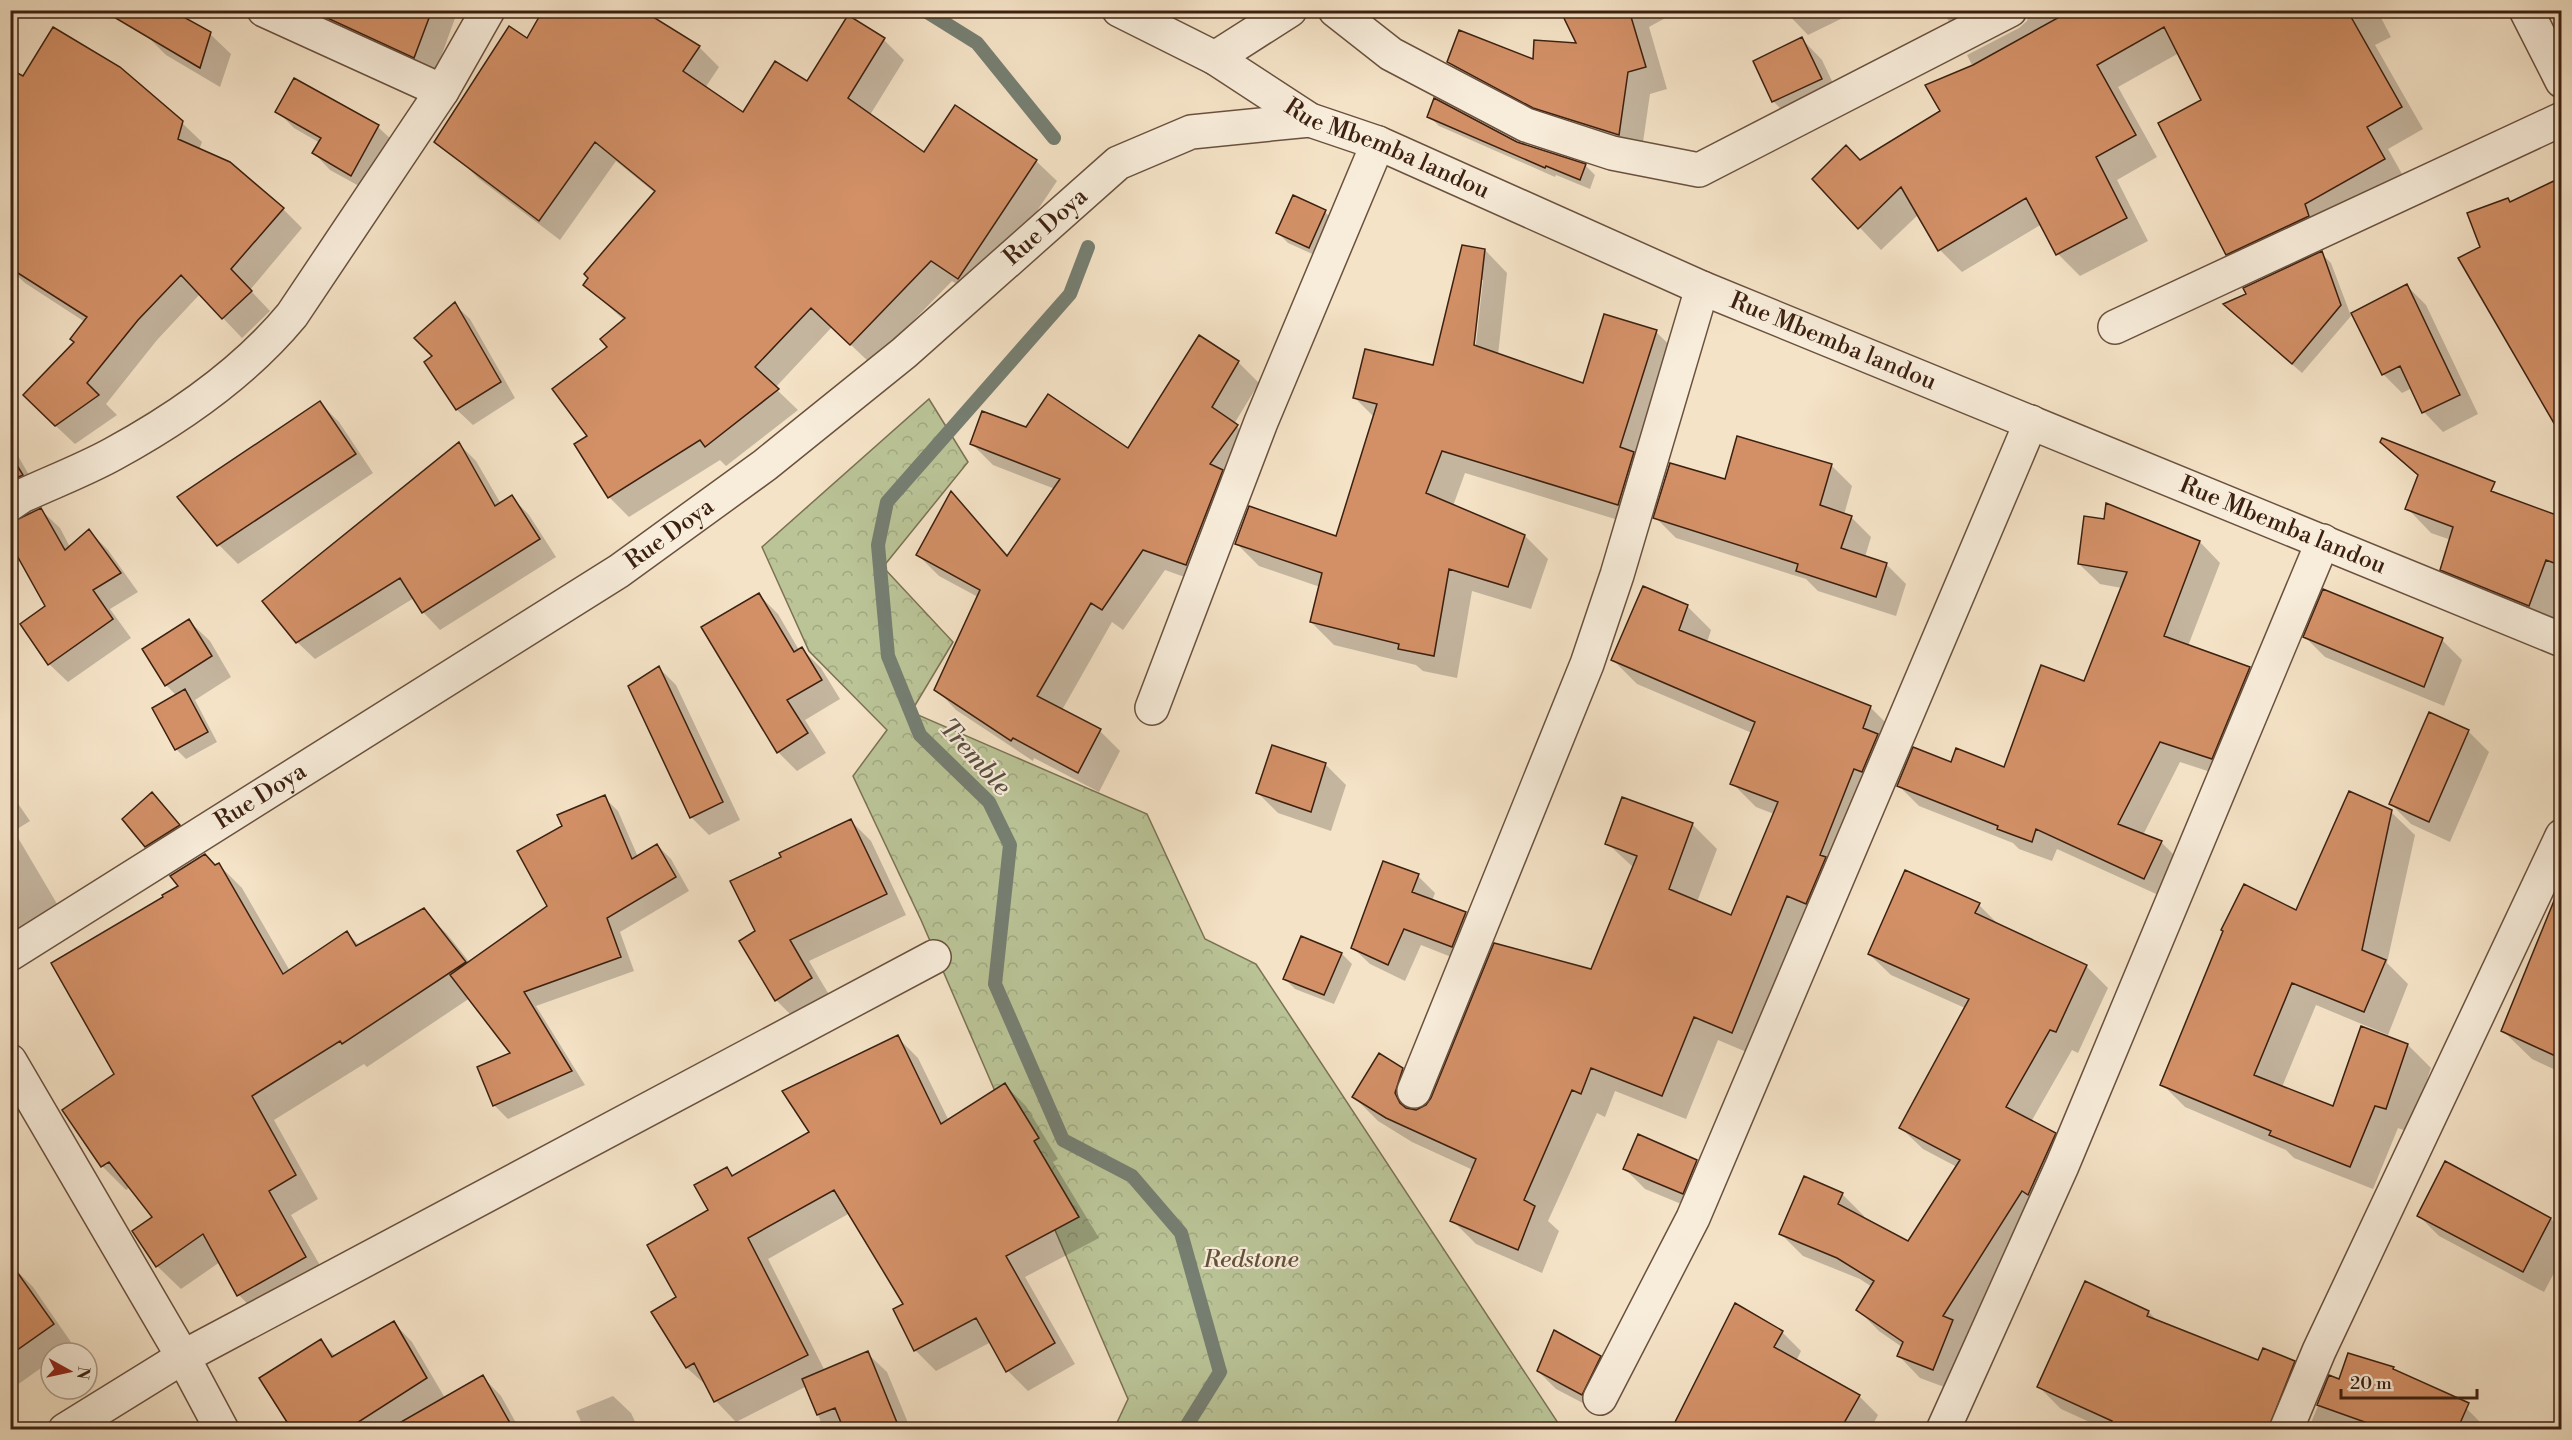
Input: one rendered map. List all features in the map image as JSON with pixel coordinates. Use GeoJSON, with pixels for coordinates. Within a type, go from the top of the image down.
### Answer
{"type":"FeatureCollection","features":[{"type":"Feature","properties":{"kind":"street"},"geometry":{"type":"LineString","coordinates":[[264,10],[442,91]]}},
{"type":"Feature","properties":{"kind":"street"},"geometry":{"type":"LineString","coordinates":[[10,504],[22,496],[111,455],[180,415],[270,341],[292,315],[442,91],[488,10]]}},
{"type":"Feature","properties":{"kind":"street","name":"Rue Mbemba landou"},"geometry":{"type":"LineString","coordinates":[[1119,10],[1215,58],[1310,120],[1378,143],[1702,288],[2562,640]]}},
{"type":"Feature","properties":{"kind":"street"},"geometry":{"type":"LineString","coordinates":[[1215,58],[1290,10]]}},
{"type":"Feature","properties":{"kind":"street"},"geometry":{"type":"LineString","coordinates":[[1335,10],[1391,54],[1526,125],[1612,153],[1699,170],[2010,10]]}},
{"type":"Feature","properties":{"kind":"street"},"geometry":{"type":"LineString","coordinates":[[2526,10],[2562,81]]}},
{"type":"Feature","properties":{"kind":"street"},"geometry":{"type":"LineString","coordinates":[[2115,327],[2562,119]]}},
{"type":"Feature","properties":{"kind":"street","name":"Rue Doya"},"geometry":{"type":"LineString","coordinates":[[10,954],[619,571],[765,465],[904,353],[1118,163],[1191,132],[1310,120]]}},
{"type":"Feature","properties":{"kind":"street"},"geometry":{"type":"LineString","coordinates":[[1152,708],[1261,422],[1378,143]]}},
{"type":"Feature","properties":{"kind":"street"},"geometry":{"type":"LineString","coordinates":[[1414,1091],[1587,664],[1617,575],[1702,288]]}},
{"type":"Feature","properties":{"kind":"street"},"geometry":{"type":"LineString","coordinates":[[1600,1398],[1693,1218],[2031,422]]}},
{"type":"Feature","properties":{"kind":"street"},"geometry":{"type":"LineString","coordinates":[[1942,1430],[2062,1166],[2323,542]]}},
{"type":"Feature","properties":{"kind":"street"},"geometry":{"type":"LineString","coordinates":[[2286,1430],[2319,1350],[2562,836]]}},
{"type":"Feature","properties":{"kind":"street"},"geometry":{"type":"LineString","coordinates":[[65,1430],[183,1357],[934,957]]}},
{"type":"Feature","properties":{"kind":"street"},"geometry":{"type":"LineString","coordinates":[[10,1061],[183,1357],[222,1430]]}},
{"type":"Feature","properties":{"kind":"green space","name":"Redstone"},"geometry":{"type":"Polygon","coordinates":[[[929,399],[968,462],[883,567],[953,642],[911,712],[1147,814],[1205,939],[1256,964],[1562,1429],[1114,1429],[1128,1399],[921,920],[853,776],[887,730],[809,651],[762,547],[929,399]]]}},
{"type":"Feature","properties":{"kind":"building"},"geometry":{"type":"Polygon","coordinates":[[[102,10],[171,10],[211,32],[200,68],[102,10]]]}},
{"type":"Feature","properties":{"kind":"building"},"geometry":{"type":"Polygon","coordinates":[[[310,10],[432,10],[414,58],[310,10]]]}},
{"type":"Feature","properties":{"kind":"building"},"geometry":{"type":"Polygon","coordinates":[[[543,10],[642,10],[700,46],[683,71],[743,112],[775,61],[807,81],[848,15],[885,38],[848,98],[924,152],[955,105],[1037,160],[958,279],[931,261],[850,345],[811,308],[755,367],[779,389],[705,447],[700,440],[608,498],[574,444],[587,436],[552,389],[607,347],[600,339],[625,318],[583,285],[588,278],[584,274],[655,191],[595,142],[539,221],[434,142],[509,26],[527,38],[543,10]]]}},
{"type":"Feature","properties":{"kind":"building"},"geometry":{"type":"Polygon","coordinates":[[[1560,10],[1629,10],[1646,67],[1628,72],[1619,135],[1533,108],[1447,62],[1459,30],[1533,59],[1534,40],[1576,43],[1560,10]]]}},
{"type":"Feature","properties":{"kind":"building"},"geometry":{"type":"Polygon","coordinates":[[[2072,10],[2347,10],[2402,107],[2367,127],[2385,159],[2305,204],[2309,216],[2226,255],[2158,123],[2201,100],[2164,27],[2097,65],[2136,135],[2096,157],[2127,218],[2056,255],[2026,198],[1938,251],[1901,187],[1858,229],[1812,179],[1846,145],[1860,160],[1940,111],[1925,85],[1973,65],[2072,10]]]}},
{"type":"Feature","properties":{"kind":"building"},"geometry":{"type":"Polygon","coordinates":[[[53,27],[120,67],[183,121],[178,139],[230,162],[284,208],[231,269],[252,291],[222,319],[181,275],[138,320],[87,383],[99,395],[55,426],[23,395],[74,342],[70,339],[87,317],[10,268],[10,69],[23,76],[53,27]]]}},
{"type":"Feature","properties":{"kind":"building"},"geometry":{"type":"Polygon","coordinates":[[[1802,37],[1822,79],[1772,102],[1753,61],[1802,37]]]}},
{"type":"Feature","properties":{"kind":"building"},"geometry":{"type":"Polygon","coordinates":[[[294,78],[379,125],[351,176],[312,153],[321,138],[275,112],[294,78]]]}},
{"type":"Feature","properties":{"kind":"building"},"geometry":{"type":"Polygon","coordinates":[[[1434,98],[1517,142],[1586,164],[1580,180],[1546,166],[1545,168],[1427,117],[1434,98]]]}},
{"type":"Feature","properties":{"kind":"building"},"geometry":{"type":"Polygon","coordinates":[[[2562,177],[2562,437],[2458,258],[2480,247],[2467,213],[2508,198],[2510,202],[2562,177]]]}},
{"type":"Feature","properties":{"kind":"building"},"geometry":{"type":"Polygon","coordinates":[[[1293,195],[1326,210],[1309,248],[1276,233],[1293,195]]]}},
{"type":"Feature","properties":{"kind":"building"},"geometry":{"type":"Polygon","coordinates":[[[1462,245],[1485,249],[1474,345],[1583,383],[1604,314],[1657,330],[1620,447],[1634,452],[1618,505],[1442,451],[1426,493],[1525,535],[1508,587],[1449,569],[1434,656],[1398,649],[1399,644],[1310,622],[1322,573],[1235,544],[1249,506],[1336,536],[1377,404],[1353,398],[1365,349],[1433,365],[1462,245]]]}},
{"type":"Feature","properties":{"kind":"building"},"geometry":{"type":"Polygon","coordinates":[[[2322,251],[2341,305],[2292,364],[2223,304],[2246,294],[2243,288],[2322,251]]]}},
{"type":"Feature","properties":{"kind":"building"},"geometry":{"type":"Polygon","coordinates":[[[2407,284],[2460,395],[2422,413],[2400,366],[2382,375],[2351,313],[2407,284]]]}},
{"type":"Feature","properties":{"kind":"building"},"geometry":{"type":"Polygon","coordinates":[[[455,302],[501,382],[456,410],[424,362],[432,356],[414,338],[455,302]]]}},
{"type":"Feature","properties":{"kind":"building"},"geometry":{"type":"Polygon","coordinates":[[[1199,335],[1239,361],[1212,407],[1238,425],[1210,464],[1223,470],[1186,565],[1143,550],[1102,610],[1091,603],[1037,696],[1101,729],[1078,773],[1013,738],[1011,741],[934,690],[980,590],[916,555],[951,491],[1007,556],[1060,479],[970,444],[982,411],[1026,427],[1048,394],[1128,448],[1199,335]]]}},
{"type":"Feature","properties":{"kind":"building"},"geometry":{"type":"Polygon","coordinates":[[[320,401],[356,454],[217,546],[177,497],[320,401]]]}},
{"type":"Feature","properties":{"kind":"building"},"geometry":{"type":"Polygon","coordinates":[[[1737,436],[1832,464],[1820,505],[1852,516],[1841,548],[1887,563],[1876,597],[1796,571],[1798,564],[1653,518],[1670,463],[1725,479],[1737,436]]]}},
{"type":"Feature","properties":{"kind":"building"},"geometry":{"type":"Polygon","coordinates":[[[2382,438],[2495,482],[2491,491],[2562,517],[2562,566],[2546,560],[2529,606],[2440,570],[2453,527],[2405,509],[2418,475],[2380,442],[2382,438]]]}},
{"type":"Feature","properties":{"kind":"building"},"geometry":{"type":"Polygon","coordinates":[[[459,442],[495,506],[512,495],[540,539],[422,613],[400,578],[296,643],[262,601],[459,442]]]}},
{"type":"Feature","properties":{"kind":"building"},"geometry":{"type":"Polygon","coordinates":[[[10,454],[23,475],[10,481],[10,454]]]}},
{"type":"Feature","properties":{"kind":"building"},"geometry":{"type":"Polygon","coordinates":[[[2106,503],[2200,541],[2164,636],[2250,667],[2212,759],[2160,742],[2118,824],[2162,841],[2144,879],[2036,829],[2032,842],[1897,786],[1913,747],[1951,762],[1956,748],[2004,767],[2041,665],[2084,681],[2127,572],[2078,564],[2084,516],[2104,519],[2106,503]]]}},
{"type":"Feature","properties":{"kind":"building"},"geometry":{"type":"Polygon","coordinates":[[[41,508],[65,550],[89,529],[121,573],[93,590],[113,619],[48,665],[20,624],[45,606],[10,543],[10,523],[41,508]]]}},
{"type":"Feature","properties":{"kind":"building"},"geometry":{"type":"Polygon","coordinates":[[[1643,586],[1688,605],[1679,630],[1871,706],[1863,728],[1878,734],[1862,772],[1854,769],[1820,855],[1826,857],[1806,904],[1787,896],[1732,1033],[1694,1017],[1662,1096],[1591,1068],[1581,1094],[1572,1090],[1524,1200],[1535,1206],[1518,1250],[1450,1221],[1476,1159],[1386,1118],[1352,1097],[1379,1053],[1403,1068],[1395,1093],[1400,1103],[1406,1108],[1416,1110],[1426,1105],[1431,1098],[1494,943],[1591,969],[1637,856],[1605,844],[1622,797],[1693,823],[1669,889],[1731,915],[1778,802],[1730,784],[1755,722],[1611,660],[1643,586]]]}},
{"type":"Feature","properties":{"kind":"building"},"geometry":{"type":"Polygon","coordinates":[[[2323,589],[2443,638],[2424,687],[2303,637],[2323,589]]]}},
{"type":"Feature","properties":{"kind":"building"},"geometry":{"type":"Polygon","coordinates":[[[759,593],[794,652],[802,647],[822,680],[787,700],[808,733],[777,753],[701,627],[759,593]]]}},
{"type":"Feature","properties":{"kind":"building"},"geometry":{"type":"Polygon","coordinates":[[[189,619],[212,656],[165,686],[142,649],[189,619]]]}},
{"type":"Feature","properties":{"kind":"building"},"geometry":{"type":"Polygon","coordinates":[[[659,666],[723,802],[690,818],[628,686],[659,666]]]}},
{"type":"Feature","properties":{"kind":"building"},"geometry":{"type":"Polygon","coordinates":[[[185,689],[208,732],[175,750],[152,708],[185,689]]]}},
{"type":"Feature","properties":{"kind":"building"},"geometry":{"type":"Polygon","coordinates":[[[2429,712],[2469,730],[2429,822],[2389,804],[2429,712]]]}},
{"type":"Feature","properties":{"kind":"building"},"geometry":{"type":"Polygon","coordinates":[[[1272,745],[1326,763],[1311,812],[1256,793],[1272,745]]]}},
{"type":"Feature","properties":{"kind":"building"},"geometry":{"type":"Polygon","coordinates":[[[2349,791],[2392,810],[2362,950],[2386,960],[2364,1012],[2292,983],[2254,1075],[2333,1106],[2361,1026],[2408,1044],[2386,1109],[2375,1106],[2350,1167],[2269,1135],[2271,1131],[2160,1085],[2223,931],[2221,930],[2244,884],[2296,910],[2349,791]]]}},
{"type":"Feature","properties":{"kind":"building"},"geometry":{"type":"Polygon","coordinates":[[[152,792],[180,825],[145,847],[122,819],[152,792]]]}},
{"type":"Feature","properties":{"kind":"building"},"geometry":{"type":"Polygon","coordinates":[[[605,795],[632,859],[657,844],[676,877],[607,918],[621,957],[524,992],[572,1071],[493,1106],[477,1067],[510,1053],[450,975],[547,906],[517,851],[562,826],[557,815],[605,795]]]}},
{"type":"Feature","properties":{"kind":"building"},"geometry":{"type":"Polygon","coordinates":[[[851,819],[887,894],[790,940],[812,978],[775,1001],[739,941],[755,931],[730,881],[781,857],[779,853],[851,819]]]}},
{"type":"Feature","properties":{"kind":"building"},"geometry":{"type":"Polygon","coordinates":[[[205,854],[215,865],[219,863],[283,974],[347,931],[356,946],[424,908],[466,962],[342,1044],[340,1041],[252,1096],[296,1175],[269,1191],[306,1257],[237,1296],[203,1234],[156,1267],[132,1231],[152,1217],[109,1162],[101,1167],[62,1110],[114,1074],[51,963],[163,897],[162,895],[178,886],[170,876],[205,854]]]}},
{"type":"Feature","properties":{"kind":"building"},"geometry":{"type":"Polygon","coordinates":[[[1383,861],[1419,874],[1412,892],[1466,912],[1452,947],[1404,929],[1388,965],[1351,948],[1383,861]]]}},
{"type":"Feature","properties":{"kind":"building"},"geometry":{"type":"Polygon","coordinates":[[[1905,870],[1980,903],[1975,913],[2087,965],[2056,1032],[2050,1030],[2006,1107],[2056,1133],[2028,1195],[2022,1191],[1943,1316],[1953,1320],[1933,1370],[1897,1356],[1903,1342],[1856,1310],[1874,1281],[1837,1258],[1779,1234],[1804,1176],[1843,1193],[1838,1204],[1908,1241],[1960,1160],[1899,1128],[1969,999],[1868,954],[1905,870]]]}},
{"type":"Feature","properties":{"kind":"building"},"geometry":{"type":"Polygon","coordinates":[[[2560,886],[2562,886],[2562,1059],[2501,1031],[2560,886]]]}},
{"type":"Feature","properties":{"kind":"building"},"geometry":{"type":"Polygon","coordinates":[[[1301,936],[1342,953],[1324,995],[1283,979],[1301,936]]]}},
{"type":"Feature","properties":{"kind":"building"},"geometry":{"type":"Polygon","coordinates":[[[898,1035],[941,1124],[1005,1083],[1039,1138],[1034,1141],[1079,1217],[1006,1256],[1055,1343],[1006,1372],[976,1318],[914,1351],[893,1309],[903,1304],[834,1190],[748,1238],[808,1355],[714,1402],[694,1363],[686,1368],[651,1312],[676,1297],[647,1245],[708,1210],[694,1185],[727,1167],[732,1176],[809,1132],[782,1091],[898,1035]]]}},
{"type":"Feature","properties":{"kind":"building"},"geometry":{"type":"Polygon","coordinates":[[[1638,1134],[1697,1160],[1683,1194],[1623,1169],[1638,1134]]]}},
{"type":"Feature","properties":{"kind":"building"},"geometry":{"type":"Polygon","coordinates":[[[2445,1161],[2551,1218],[2523,1272],[2417,1216],[2445,1161]]]}},
{"type":"Feature","properties":{"kind":"building"},"geometry":{"type":"Polygon","coordinates":[[[10,1262],[54,1324],[10,1355],[10,1262]]]}},
{"type":"Feature","properties":{"kind":"building"},"geometry":{"type":"Polygon","coordinates":[[[2085,1281],[2149,1311],[2147,1316],[2258,1360],[2263,1348],[2295,1361],[2268,1430],[2109,1430],[2112,1421],[2037,1387],[2085,1281]]]}},
{"type":"Feature","properties":{"kind":"building"},"geometry":{"type":"Polygon","coordinates":[[[1735,1303],[1783,1331],[1774,1347],[1860,1395],[1840,1430],[1671,1430],[1735,1303]]]}},
{"type":"Feature","properties":{"kind":"building"},"geometry":{"type":"Polygon","coordinates":[[[394,1321],[427,1378],[346,1430],[292,1430],[259,1378],[321,1339],[332,1357],[394,1321]]]}},
{"type":"Feature","properties":{"kind":"building"},"geometry":{"type":"Polygon","coordinates":[[[1554,1330],[1601,1356],[1582,1395],[1537,1371],[1554,1330]]]}},
{"type":"Feature","properties":{"kind":"building"},"geometry":{"type":"Polygon","coordinates":[[[868,1351],[900,1430],[844,1430],[835,1408],[817,1415],[802,1379],[868,1351]]]}},
{"type":"Feature","properties":{"kind":"building"},"geometry":{"type":"Polygon","coordinates":[[[2348,1353],[2394,1367],[2393,1369],[2469,1403],[2457,1430],[2387,1430],[2317,1405],[2329,1375],[2339,1379],[2348,1353]]]}},
{"type":"Feature","properties":{"kind":"building"},"geometry":{"type":"Polygon","coordinates":[[[483,1375],[514,1430],[387,1430],[483,1375]]]}},
{"type":"Feature","properties":{"kind":"waterway","name":"Tremble"},"geometry":{"type":"LineString","coordinates":[[924,10],[977,43],[1054,138]]}},
{"type":"Feature","properties":{"kind":"waterway","name":"Tremble"},"geometry":{"type":"LineString","coordinates":[[1088,247],[1070,294],[887,502],[878,545],[888,656],[920,735],[989,802],[1010,845],[995,984],[1063,1140],[1132,1176],[1181,1233],[1220,1372],[1184,1430]]}}]}
